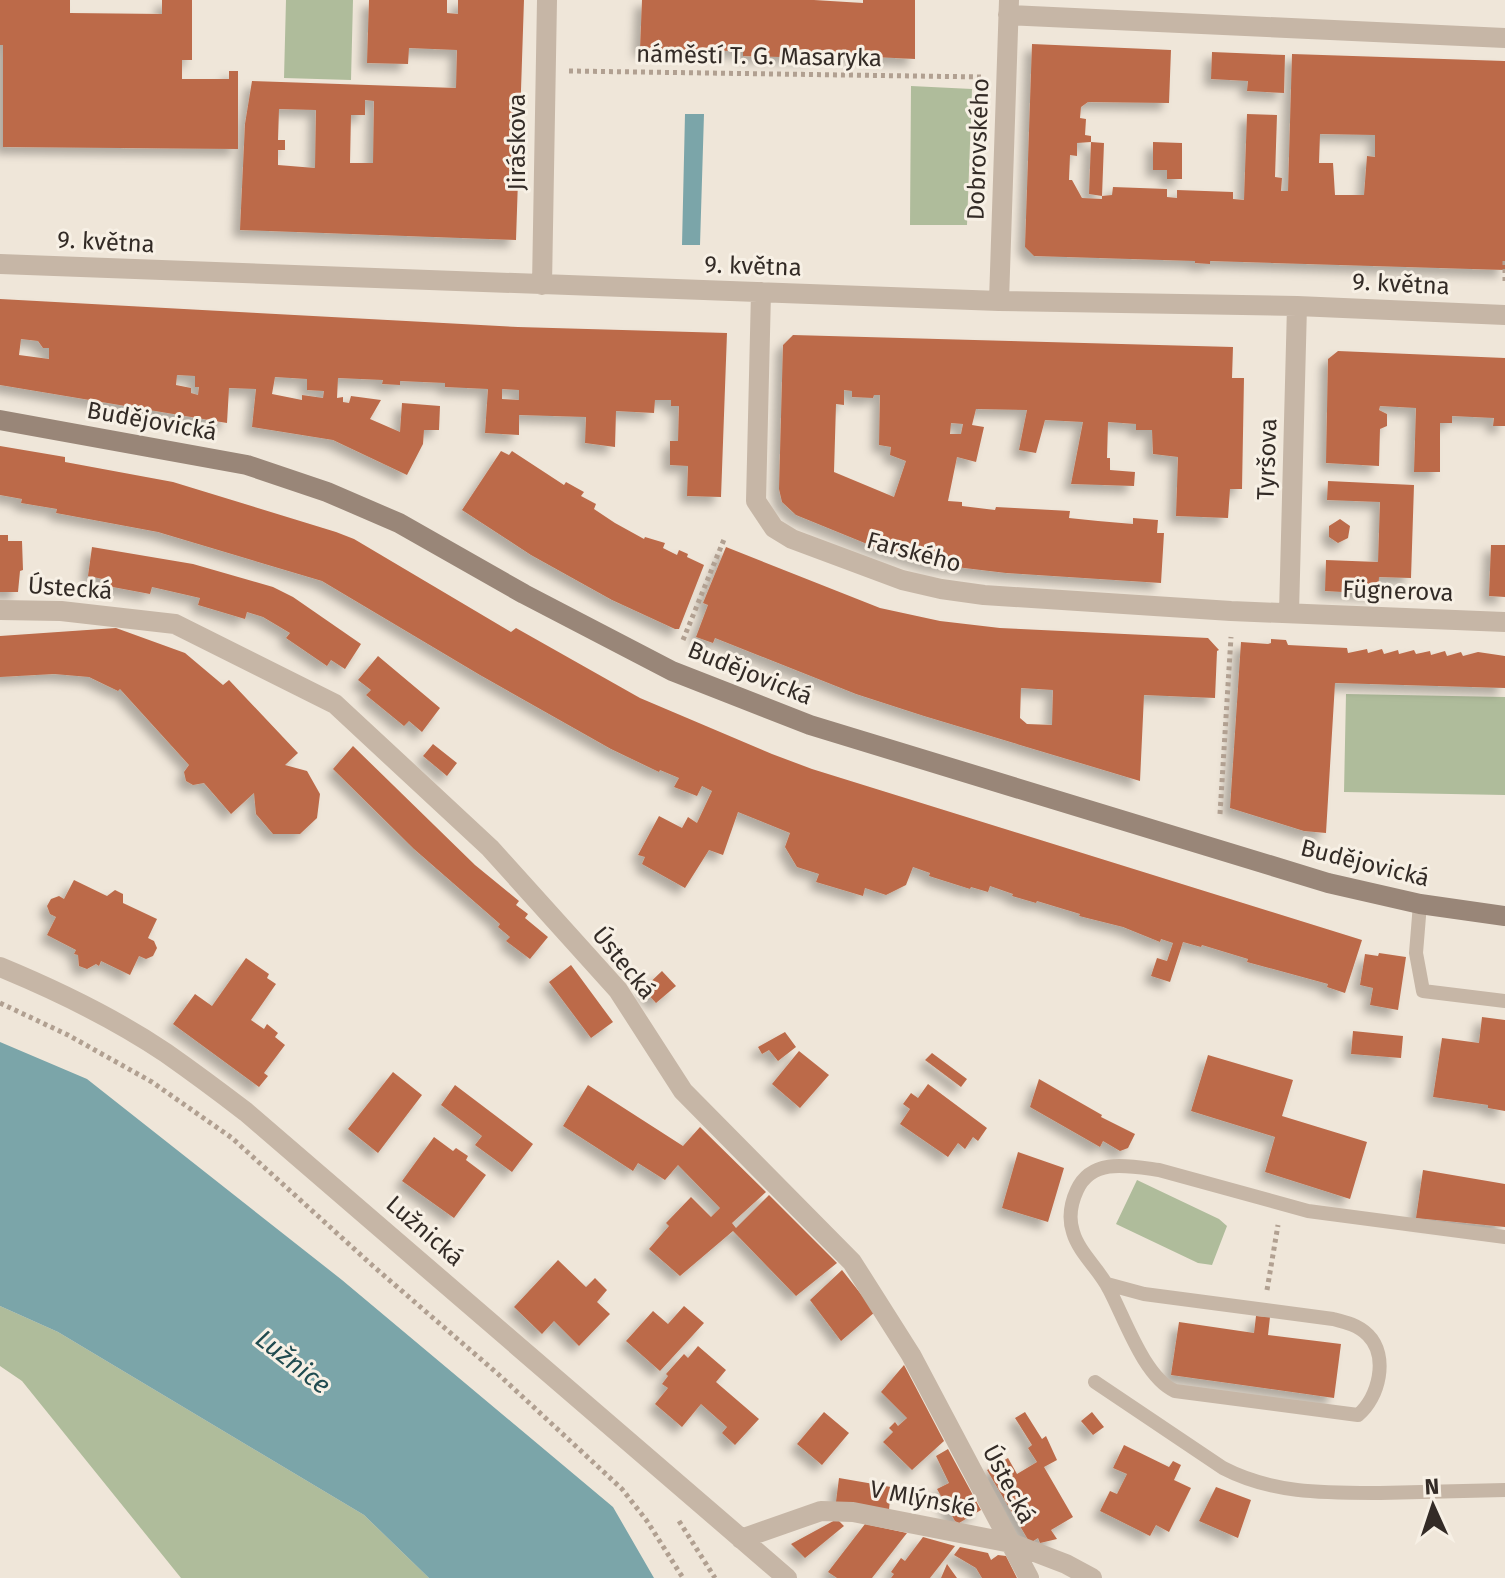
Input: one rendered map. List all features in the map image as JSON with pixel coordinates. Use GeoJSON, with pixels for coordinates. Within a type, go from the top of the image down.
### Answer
{"type":"FeatureCollection","features":[{"type":"Feature","properties":{"kind":"main road","name":"Budějovická"},"geometry":{"type":"LineString","coordinates":[[0,420],[247,465],[313,487],[399,523],[633,652],[810,725],[1328,883],[1420,904],[1505,916]]}},
{"type":"Feature","properties":{"kind":"street","name":"Jiráskova"},"geometry":{"type":"LineString","coordinates":[[542,285],[547,0]]}},
{"type":"Feature","properties":{"kind":"street"},"geometry":{"type":"LineString","coordinates":[[1008,8],[1505,38]]}},
{"type":"Feature","properties":{"kind":"street","name":"Dobrovského"},"geometry":{"type":"LineString","coordinates":[[999,301],[1008,8]]}},
{"type":"Feature","properties":{"kind":"street","name":"9. května"},"geometry":{"type":"LineString","coordinates":[[0,264],[999,301],[1297,306],[1505,315]]}},
{"type":"Feature","properties":{"kind":"street","name":"Farského"},"geometry":{"type":"LineString","coordinates":[[761,292],[756,501],[774,528],[792,539],[902,580],[941,589],[998,596],[1289,613]]}},
{"type":"Feature","properties":{"kind":"street","name":"Tyršova"},"geometry":{"type":"LineString","coordinates":[[1289,613],[1297,306]]}},
{"type":"Feature","properties":{"kind":"street","name":"Ústecká"},"geometry":{"type":"LineString","coordinates":[[0,610],[61,611],[175,624],[335,704],[490,848],[618,990],[683,1091],[852,1262],[911,1355],[1029,1578]]}},
{"type":"Feature","properties":{"kind":"street","name":"Fügnerova"},"geometry":{"type":"LineString","coordinates":[[1289,613],[1505,622]]}},
{"type":"Feature","properties":{"kind":"street","name":"Lužnická"},"geometry":{"type":"LineString","coordinates":[[0,967],[81,1003],[125,1027],[246,1112],[787,1578]]}},
{"type":"Feature","properties":{"kind":"street","name":"V Mlýnské"},"geometry":{"type":"LineString","coordinates":[[741,1539],[821,1511],[853,1512],[1011,1543],[1066,1564],[1092,1578]]}},
{"type":"Feature","properties":{"kind":"lane"},"geometry":{"type":"LineString","coordinates":[[1420,904],[1416,953],[1423,991],[1505,1001]]}},
{"type":"Feature","properties":{"kind":"lane"},"geometry":{"type":"LineString","coordinates":[[1107,1284],[1144,1294],[1352,1324],[1369,1336],[1378,1353],[1379,1376],[1367,1407],[1358,1415],[1175,1391],[1164,1386],[1150,1369],[1107,1284],[1078,1244],[1070,1207],[1081,1179],[1100,1167],[1159,1170],[1308,1211],[1505,1237]]}},
{"type":"Feature","properties":{"kind":"lane"},"geometry":{"type":"LineString","coordinates":[[1095,1382],[1223,1468],[1237,1476],[1273,1487],[1319,1493],[1505,1490]]}},
{"type":"Feature","properties":{"kind":"path","name":"náměstí T. G. Masaryka"},"geometry":{"type":"LineString","coordinates":[[544,71],[973,77]]}},
{"type":"Feature","properties":{"kind":"path"},"geometry":{"type":"LineString","coordinates":[[1505,259],[1505,281]]}},
{"type":"Feature","properties":{"kind":"path"},"geometry":{"type":"LineString","coordinates":[[683,640],[725,537]]}},
{"type":"Feature","properties":{"kind":"path"},"geometry":{"type":"LineString","coordinates":[[1220,814],[1231,636]]}},
{"type":"Feature","properties":{"kind":"path"},"geometry":{"type":"LineString","coordinates":[[0,1003],[68,1035],[152,1082],[232,1138],[498,1374],[622,1489],[647,1521],[683,1578]]}},
{"type":"Feature","properties":{"kind":"path"},"geometry":{"type":"LineString","coordinates":[[1263,1310],[1281,1204]]}},
{"type":"Feature","properties":{"kind":"path"},"geometry":{"type":"LineString","coordinates":[[373,1266],[376,1262],[380,1265]]}},
{"type":"Feature","properties":{"kind":"path"},"geometry":{"type":"LineString","coordinates":[[676,1515],[715,1578]]}},
{"type":"Feature","properties":{"kind":"green space"},"geometry":{"type":"Polygon","coordinates":[[[286,0],[353,0],[351,80],[284,78],[286,0]]]}},
{"type":"Feature","properties":{"kind":"green space"},"geometry":{"type":"Polygon","coordinates":[[[911,86],[972,89],[967,225],[910,225],[911,86]]]}},
{"type":"Feature","properties":{"kind":"green space"},"geometry":{"type":"Polygon","coordinates":[[[1346,694],[1505,697],[1505,795],[1344,792],[1346,694]]]}},
{"type":"Feature","properties":{"kind":"green space"},"geometry":{"type":"Polygon","coordinates":[[[1137,1180],[1219,1219],[1227,1226],[1212,1265],[1198,1263],[1116,1224],[1137,1180]]]}},
{"type":"Feature","properties":{"kind":"green space"},"geometry":{"type":"Polygon","coordinates":[[[0,1306],[58,1332],[364,1515],[429,1578],[181,1578],[22,1381],[0,1366],[0,1306]]]}},
{"type":"Feature","properties":{"kind":"water"},"geometry":{"type":"Polygon","coordinates":[[[685,114],[704,114],[700,245],[682,245],[685,114]]]}},
{"type":"Feature","properties":{"kind":"water","name":"Lužnice"},"geometry":{"type":"Polygon","coordinates":[[[0,1042],[87,1079],[342,1280],[613,1507],[654,1578],[429,1578],[364,1515],[58,1332],[0,1306],[0,1042]]]}},
{"type":"Feature","properties":{"kind":"building"},"geometry":{"type":"Polygon","coordinates":[[[0,0],[70,0],[70,13],[162,14],[162,0],[192,0],[192,60],[182,60],[182,79],[229,79],[229,71],[238,71],[238,149],[3,147],[0,0]]]}},
{"type":"Feature","properties":{"kind":"building"},"geometry":{"type":"Polygon","coordinates":[[[369,0],[447,0],[447,13],[458,14],[458,0],[524,0],[516,240],[240,230],[245,124],[252,81],[456,88],[457,50],[409,48],[408,64],[367,63],[369,0]],[[365,100],[365,115],[351,115],[350,163],[373,163],[374,101],[365,100]],[[279,109],[278,140],[285,140],[285,150],[278,150],[278,165],[315,168],[316,110],[279,109]]]}},
{"type":"Feature","properties":{"kind":"building"},"geometry":{"type":"Polygon","coordinates":[[[642,0],[863,3],[863,0],[915,0],[915,59],[813,54],[813,58],[743,56],[743,51],[640,50],[642,0]]]}},
{"type":"Feature","properties":{"kind":"building"},"geometry":{"type":"Polygon","coordinates":[[[1032,44],[1171,50],[1169,103],[1088,102],[1081,107],[1080,118],[1086,119],[1085,135],[1091,136],[1091,142],[1077,143],[1077,156],[1070,155],[1069,180],[1072,180],[1082,198],[1102,199],[1102,196],[1112,195],[1113,187],[1167,189],[1167,197],[1177,198],[1177,190],[1233,192],[1233,199],[1244,200],[1247,114],[1277,115],[1275,177],[1282,178],[1281,191],[1288,191],[1292,54],[1505,61],[1505,270],[1210,261],[1210,264],[1034,256],[1025,247],[1032,44]],[[1320,134],[1319,163],[1333,163],[1335,195],[1364,195],[1367,156],[1375,157],[1375,135],[1320,134]]]}},
{"type":"Feature","properties":{"kind":"building"},"geometry":{"type":"Polygon","coordinates":[[[1212,52],[1285,55],[1284,93],[1247,91],[1248,81],[1211,79],[1212,52]]]}},
{"type":"Feature","properties":{"kind":"building"},"geometry":{"type":"Polygon","coordinates":[[[1091,142],[1104,143],[1102,196],[1089,194],[1091,142]]]}},
{"type":"Feature","properties":{"kind":"building"},"geometry":{"type":"Polygon","coordinates":[[[1153,142],[1182,143],[1182,179],[1167,179],[1167,170],[1153,170],[1153,142]]]}},
{"type":"Feature","properties":{"kind":"building"},"geometry":{"type":"Polygon","coordinates":[[[0,299],[518,327],[727,333],[721,497],[687,496],[688,466],[670,465],[670,441],[678,441],[679,406],[671,406],[671,400],[655,400],[654,413],[616,411],[615,447],[585,443],[586,417],[519,415],[519,435],[485,433],[488,389],[445,387],[445,383],[400,381],[400,385],[382,384],[383,380],[338,378],[337,398],[343,397],[343,402],[349,403],[351,396],[381,400],[370,419],[400,432],[402,403],[440,406],[439,430],[424,430],[423,444],[407,475],[333,440],[252,427],[256,389],[229,388],[227,423],[0,385],[0,299]],[[21,339],[19,355],[49,359],[49,348],[43,348],[38,341],[21,339]],[[177,375],[176,385],[191,388],[191,393],[198,395],[195,376],[177,375]],[[275,377],[272,394],[302,400],[302,395],[323,398],[324,391],[307,390],[307,379],[275,377]],[[502,389],[502,399],[519,400],[519,390],[502,389]]]}},
{"type":"Feature","properties":{"kind":"building"},"geometry":{"type":"Polygon","coordinates":[[[793,335],[1233,347],[1232,378],[1244,378],[1242,489],[1230,489],[1228,518],[1176,516],[1178,457],[1153,454],[1152,430],[1136,430],[1136,424],[1108,422],[1107,458],[1110,458],[1110,470],[1135,472],[1134,486],[1071,484],[1083,422],[1045,420],[1036,453],[1019,450],[1027,410],[976,409],[972,425],[984,427],[976,462],[957,457],[948,501],[995,510],[996,507],[1070,511],[1069,518],[1098,521],[1133,524],[1133,518],[1158,520],[1157,533],[1164,533],[1161,583],[1006,573],[931,564],[877,548],[796,515],[782,502],[779,489],[783,345],[793,335]],[[844,390],[844,405],[836,404],[834,472],[894,497],[906,461],[890,455],[891,447],[879,445],[880,395],[873,398],[852,397],[852,391],[844,390]],[[951,423],[950,434],[961,434],[963,424],[951,423]]]}},
{"type":"Feature","properties":{"kind":"building"},"geometry":{"type":"Polygon","coordinates":[[[1338,351],[1505,358],[1505,426],[1493,426],[1494,418],[1452,416],[1452,423],[1440,423],[1440,472],[1414,472],[1416,408],[1380,406],[1379,410],[1387,414],[1387,426],[1380,429],[1379,466],[1326,463],[1328,359],[1338,351]]]}},
{"type":"Feature","properties":{"kind":"building"},"geometry":{"type":"Polygon","coordinates":[[[0,446],[65,457],[65,462],[173,482],[336,532],[354,539],[511,632],[516,628],[640,698],[772,754],[1362,940],[1345,993],[1327,987],[1328,984],[1247,962],[1248,959],[1202,945],[1183,942],[1170,982],[1151,976],[1157,958],[1167,961],[1173,943],[1161,939],[1160,942],[1123,927],[1012,896],[990,886],[988,892],[970,889],[929,876],[930,873],[913,867],[906,885],[886,895],[865,888],[863,896],[816,882],[819,874],[797,867],[785,847],[790,833],[738,812],[723,855],[709,850],[685,888],[642,864],[645,857],[638,855],[659,816],[682,828],[688,817],[697,823],[712,791],[702,786],[697,796],[674,787],[679,778],[611,749],[322,581],[158,532],[56,513],[57,509],[21,503],[22,499],[0,495],[0,446]]]}},
{"type":"Feature","properties":{"kind":"building"},"geometry":{"type":"Polygon","coordinates":[[[501,451],[509,455],[512,451],[564,485],[566,482],[584,492],[581,496],[596,504],[594,509],[615,523],[644,539],[665,543],[663,548],[677,555],[679,550],[704,565],[679,629],[612,600],[531,555],[462,510],[501,451]]]}},
{"type":"Feature","properties":{"kind":"building"},"geometry":{"type":"Polygon","coordinates":[[[1328,481],[1414,485],[1411,578],[1379,577],[1378,594],[1325,591],[1326,560],[1378,562],[1380,502],[1327,500],[1328,481]]]}},
{"type":"Feature","properties":{"kind":"building"},"geometry":{"type":"Polygon","coordinates":[[[1340,519],[1350,526],[1348,538],[1338,543],[1329,537],[1329,526],[1340,519]]]}},
{"type":"Feature","properties":{"kind":"building"},"geometry":{"type":"Polygon","coordinates":[[[0,535],[8,535],[8,541],[22,541],[23,570],[20,571],[18,592],[0,592],[0,535]]]}},
{"type":"Feature","properties":{"kind":"building"},"geometry":{"type":"Polygon","coordinates":[[[1491,545],[1505,545],[1505,597],[1489,596],[1491,545]]]}},
{"type":"Feature","properties":{"kind":"building"},"geometry":{"type":"Polygon","coordinates":[[[92,547],[193,564],[273,587],[293,597],[361,644],[345,669],[331,660],[327,666],[286,638],[290,633],[263,617],[247,612],[245,619],[198,605],[200,598],[152,587],[150,594],[102,585],[103,579],[88,576],[92,547]]]}},
{"type":"Feature","properties":{"kind":"building"},"geometry":{"type":"Polygon","coordinates":[[[726,547],[880,608],[940,621],[1000,628],[1208,638],[1219,650],[1215,698],[1144,695],[1140,781],[856,694],[715,638],[713,643],[696,637],[708,605],[703,603],[726,547]],[[1021,688],[1020,718],[1027,724],[1052,725],[1053,690],[1021,688]]]}},
{"type":"Feature","properties":{"kind":"building"},"geometry":{"type":"Polygon","coordinates":[[[116,628],[185,653],[223,685],[229,680],[298,753],[285,765],[307,771],[320,794],[317,818],[300,834],[273,834],[256,814],[254,793],[231,814],[204,783],[193,785],[186,781],[184,772],[189,765],[120,689],[118,691],[89,677],[54,674],[0,677],[0,636],[116,628]]]}},
{"type":"Feature","properties":{"kind":"building"},"geometry":{"type":"Polygon","coordinates":[[[1271,639],[1286,640],[1288,645],[1347,648],[1348,653],[1382,649],[1384,654],[1414,650],[1416,654],[1430,651],[1431,655],[1445,651],[1447,656],[1478,652],[1505,656],[1505,688],[1335,683],[1326,833],[1304,831],[1230,808],[1241,642],[1268,644],[1271,639]]]}},
{"type":"Feature","properties":{"kind":"building"},"geometry":{"type":"Polygon","coordinates":[[[378,656],[440,708],[422,732],[409,721],[404,726],[366,695],[371,690],[358,680],[378,656]]]}},
{"type":"Feature","properties":{"kind":"building"},"geometry":{"type":"Polygon","coordinates":[[[433,744],[457,763],[447,776],[423,756],[433,744]]]}},
{"type":"Feature","properties":{"kind":"building"},"geometry":{"type":"Polygon","coordinates":[[[353,746],[475,865],[519,901],[516,905],[528,914],[525,918],[548,937],[530,959],[506,941],[510,937],[498,927],[500,924],[414,849],[333,769],[353,746]]]}},
{"type":"Feature","properties":{"kind":"building"},"geometry":{"type":"Polygon","coordinates":[[[74,880],[107,896],[115,890],[123,894],[123,903],[157,919],[148,938],[154,941],[157,948],[153,956],[146,959],[139,956],[130,975],[101,961],[99,966],[96,964],[87,969],[79,966],[78,955],[74,954],[76,950],[47,935],[56,917],[50,914],[47,906],[51,899],[59,896],[64,899],[74,880]]]}},
{"type":"Feature","properties":{"kind":"building"},"geometry":{"type":"Polygon","coordinates":[[[1379,953],[1406,957],[1398,1010],[1370,1005],[1373,988],[1360,985],[1365,954],[1378,956],[1379,953]]]}},
{"type":"Feature","properties":{"kind":"building"},"geometry":{"type":"Polygon","coordinates":[[[246,958],[269,974],[267,978],[276,984],[251,1020],[264,1029],[267,1024],[278,1033],[275,1037],[285,1045],[264,1073],[268,1076],[259,1087],[173,1024],[195,994],[212,1006],[246,958]]]}},
{"type":"Feature","properties":{"kind":"building"},"geometry":{"type":"Polygon","coordinates":[[[571,965],[613,1022],[591,1038],[549,982],[571,965]]]}},
{"type":"Feature","properties":{"kind":"building"},"geometry":{"type":"Polygon","coordinates":[[[662,971],[676,986],[656,1003],[643,989],[662,971]]]}},
{"type":"Feature","properties":{"kind":"building"},"geometry":{"type":"Polygon","coordinates":[[[1482,1017],[1505,1020],[1505,1111],[1488,1108],[1488,1105],[1433,1097],[1442,1038],[1479,1043],[1482,1017]]]}},
{"type":"Feature","properties":{"kind":"building"},"geometry":{"type":"Polygon","coordinates":[[[1353,1031],[1403,1036],[1401,1058],[1351,1054],[1353,1031]]]}},
{"type":"Feature","properties":{"kind":"building"},"geometry":{"type":"Polygon","coordinates":[[[785,1032],[796,1047],[778,1061],[769,1050],[762,1054],[758,1047],[785,1032]]]}},
{"type":"Feature","properties":{"kind":"building"},"geometry":{"type":"Polygon","coordinates":[[[799,1051],[829,1075],[800,1108],[772,1084],[799,1051]]]}},
{"type":"Feature","properties":{"kind":"building"},"geometry":{"type":"Polygon","coordinates":[[[932,1053],[967,1079],[961,1087],[925,1060],[932,1053]]]}},
{"type":"Feature","properties":{"kind":"building"},"geometry":{"type":"Polygon","coordinates":[[[1208,1055],[1293,1080],[1282,1116],[1367,1142],[1350,1199],[1265,1172],[1275,1137],[1191,1111],[1208,1055]]]}},
{"type":"Feature","properties":{"kind":"building"},"geometry":{"type":"Polygon","coordinates":[[[393,1072],[422,1095],[378,1153],[348,1129],[393,1072]]]}},
{"type":"Feature","properties":{"kind":"building"},"geometry":{"type":"Polygon","coordinates":[[[1039,1079],[1135,1134],[1128,1148],[1120,1151],[1103,1141],[1100,1147],[1030,1107],[1039,1079]]]}},
{"type":"Feature","properties":{"kind":"building"},"geometry":{"type":"Polygon","coordinates":[[[928,1084],[987,1128],[978,1141],[973,1137],[965,1149],[958,1143],[948,1157],[900,1124],[910,1109],[903,1104],[911,1093],[918,1098],[928,1084]]]}},
{"type":"Feature","properties":{"kind":"building"},"geometry":{"type":"Polygon","coordinates":[[[455,1085],[533,1144],[512,1172],[475,1145],[482,1136],[441,1105],[455,1085]]]}},
{"type":"Feature","properties":{"kind":"building"},"geometry":{"type":"Polygon","coordinates":[[[588,1085],[683,1146],[700,1127],[766,1192],[732,1223],[736,1228],[769,1195],[837,1263],[796,1296],[733,1231],[680,1276],[649,1249],[669,1226],[666,1223],[691,1197],[711,1217],[720,1208],[678,1165],[665,1180],[638,1163],[633,1171],[563,1126],[588,1085]]]}},
{"type":"Feature","properties":{"kind":"building"},"geometry":{"type":"Polygon","coordinates":[[[434,1137],[453,1151],[456,1148],[468,1156],[466,1160],[486,1175],[454,1218],[402,1181],[434,1137]]]}},
{"type":"Feature","properties":{"kind":"building"},"geometry":{"type":"Polygon","coordinates":[[[1018,1152],[1064,1168],[1048,1222],[1002,1208],[1018,1152]]]}},
{"type":"Feature","properties":{"kind":"building"},"geometry":{"type":"Polygon","coordinates":[[[1423,1170],[1505,1184],[1505,1227],[1416,1218],[1423,1170]]]}},
{"type":"Feature","properties":{"kind":"building"},"geometry":{"type":"Polygon","coordinates":[[[558,1260],[586,1287],[595,1278],[607,1290],[597,1302],[610,1314],[579,1346],[554,1321],[542,1334],[514,1307],[558,1260]]]}},
{"type":"Feature","properties":{"kind":"building"},"geometry":{"type":"Polygon","coordinates":[[[842,1270],[875,1312],[841,1341],[810,1300],[842,1270]]]}},
{"type":"Feature","properties":{"kind":"building"},"geometry":{"type":"Polygon","coordinates":[[[684,1306],[704,1323],[660,1371],[626,1341],[653,1311],[668,1324],[684,1306]]]}},
{"type":"Feature","properties":{"kind":"building"},"geometry":{"type":"Polygon","coordinates":[[[1256,1316],[1270,1317],[1268,1335],[1341,1344],[1334,1398],[1171,1375],[1179,1322],[1254,1333],[1256,1316]]]}},
{"type":"Feature","properties":{"kind":"building"},"geometry":{"type":"Polygon","coordinates":[[[698,1346],[726,1370],[716,1382],[759,1419],[735,1445],[722,1433],[727,1427],[701,1404],[682,1427],[655,1404],[668,1388],[662,1384],[668,1376],[666,1374],[684,1354],[688,1358],[698,1346]]]}},
{"type":"Feature","properties":{"kind":"building"},"geometry":{"type":"Polygon","coordinates":[[[904,1365],[944,1441],[912,1470],[883,1442],[893,1432],[889,1428],[895,1422],[898,1426],[907,1418],[881,1392],[904,1365]]]}},
{"type":"Feature","properties":{"kind":"building"},"geometry":{"type":"Polygon","coordinates":[[[824,1412],[849,1433],[822,1465],[797,1444],[824,1412]]]}},
{"type":"Feature","properties":{"kind":"building"},"geometry":{"type":"Polygon","coordinates":[[[1025,1412],[1042,1439],[1046,1436],[1057,1460],[1044,1467],[1073,1517],[1051,1530],[1057,1539],[1040,1543],[1038,1538],[1030,1543],[987,1470],[1008,1458],[1017,1474],[1037,1462],[1028,1448],[1032,1445],[1015,1418],[1025,1412]]]}},
{"type":"Feature","properties":{"kind":"building"},"geometry":{"type":"Polygon","coordinates":[[[1092,1412],[1104,1427],[1093,1435],[1081,1421],[1092,1412]]]}},
{"type":"Feature","properties":{"kind":"building"},"geometry":{"type":"Polygon","coordinates":[[[1124,1445],[1169,1467],[1173,1461],[1181,1465],[1174,1480],[1191,1488],[1169,1532],[1156,1525],[1150,1536],[1100,1511],[1110,1491],[1117,1494],[1127,1474],[1113,1468],[1124,1445]]]}},
{"type":"Feature","properties":{"kind":"building"},"geometry":{"type":"Polygon","coordinates":[[[948,1449],[981,1510],[959,1523],[937,1489],[949,1483],[936,1456],[948,1449]]]}},
{"type":"Feature","properties":{"kind":"building"},"geometry":{"type":"Polygon","coordinates":[[[839,1478],[891,1487],[889,1510],[836,1502],[839,1478]]]}},
{"type":"Feature","properties":{"kind":"building"},"geometry":{"type":"Polygon","coordinates":[[[1216,1487],[1251,1500],[1238,1538],[1199,1521],[1216,1487]]]}},
{"type":"Feature","properties":{"kind":"building"},"geometry":{"type":"Polygon","coordinates":[[[837,1519],[844,1526],[805,1558],[791,1544],[837,1519]]]}},
{"type":"Feature","properties":{"kind":"building"},"geometry":{"type":"Polygon","coordinates":[[[865,1524],[907,1533],[872,1578],[837,1578],[828,1572],[865,1524]]]}},
{"type":"Feature","properties":{"kind":"building"},"geometry":{"type":"Polygon","coordinates":[[[923,1537],[955,1546],[930,1578],[891,1578],[894,1574],[891,1572],[901,1558],[905,1561],[923,1537]]]}},
{"type":"Feature","properties":{"kind":"building"},"geometry":{"type":"Polygon","coordinates":[[[960,1547],[988,1553],[991,1560],[998,1555],[1006,1556],[1017,1578],[982,1578],[976,1568],[954,1555],[960,1547]]]}},
{"type":"Feature","properties":{"kind":"building"},"geometry":{"type":"Polygon","coordinates":[[[947,1564],[957,1578],[941,1578],[947,1564]]]}}]}
